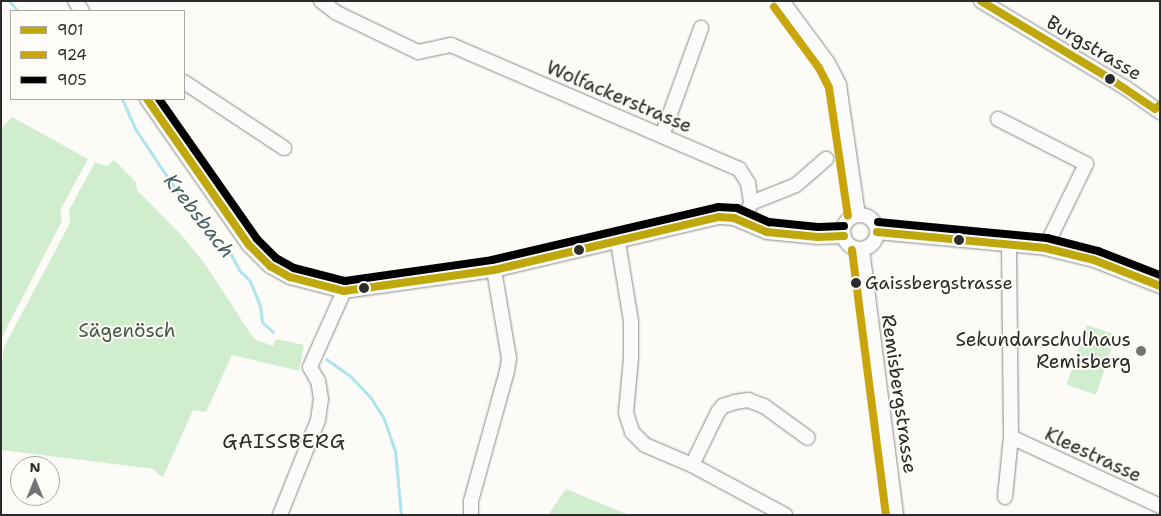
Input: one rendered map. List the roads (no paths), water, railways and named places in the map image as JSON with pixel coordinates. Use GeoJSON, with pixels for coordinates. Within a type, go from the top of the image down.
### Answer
{"type":"FeatureCollection","features":[{"type":"Feature","properties":{"kind":"street","name":"Wolfackerstrasse"},"geometry":{"type":"LineString","coordinates":[[320,1],[337,12],[418,52],[451,45],[739,169],[748,183],[752,203]]}},
{"type":"Feature","properties":{"kind":"street"},"geometry":{"type":"LineString","coordinates":[[782,1],[828,63],[839,85],[858,215]]}},
{"type":"Feature","properties":{"kind":"street","name":"Burgstrasse"},"geometry":{"type":"LineString","coordinates":[[981,1],[1158,108]]}},
{"type":"Feature","properties":{"kind":"street"},"geometry":{"type":"LineString","coordinates":[[662,136],[701,28]]}},
{"type":"Feature","properties":{"kind":"street"},"geometry":{"type":"LineString","coordinates":[[185,83],[284,148]]}},
{"type":"Feature","properties":{"kind":"street"},"geometry":{"type":"LineString","coordinates":[[148,100],[249,245],[270,266],[290,277],[344,291],[494,270],[719,217],[729,217],[768,232],[818,237],[844,236]]}},
{"type":"Feature","properties":{"kind":"street"},"geometry":{"type":"LineString","coordinates":[[998,119],[1086,164],[1045,248]]}},
{"type":"Feature","properties":{"kind":"street"},"geometry":{"type":"LineString","coordinates":[[743,222],[752,203],[796,185],[826,159]]}},
{"type":"Feature","properties":{"kind":"street"},"geometry":{"type":"LineString","coordinates":[[858,215],[871,219],[877,232],[873,243],[862,249],[851,246],[844,236],[848,220],[858,215]]}},
{"type":"Feature","properties":{"kind":"street"},"geometry":{"type":"LineString","coordinates":[[877,232],[1045,248],[1102,262],[1160,286]]}},
{"type":"Feature","properties":{"kind":"street"},"geometry":{"type":"LineString","coordinates":[[618,242],[631,321],[631,358],[626,412],[627,423],[632,432],[645,445],[692,465],[784,515]]}},
{"type":"Feature","properties":{"kind":"street"},"geometry":{"type":"LineString","coordinates":[[1005,497],[1011,437],[1009,244]]}},
{"type":"Feature","properties":{"kind":"street","name":"Remisbergstrasse"},"geometry":{"type":"LineString","coordinates":[[862,249],[896,515]]}},
{"type":"Feature","properties":{"kind":"street"},"geometry":{"type":"LineString","coordinates":[[471,515],[471,500],[508,371],[509,358],[494,270]]}},
{"type":"Feature","properties":{"kind":"street"},"geometry":{"type":"LineString","coordinates":[[280,515],[318,420],[321,399],[318,381],[310,367],[344,291]]}},
{"type":"Feature","properties":{"kind":"street"},"geometry":{"type":"LineString","coordinates":[[692,465],[718,412],[723,406],[734,402],[748,400],[764,406],[808,438]]}},
{"type":"Feature","properties":{"kind":"street","name":"Kleestrasse"},"geometry":{"type":"LineString","coordinates":[[1011,437],[1160,506]]}},
{"type":"Feature","properties":{"kind":"waterway","name":"Krebsbach"},"geometry":{"type":"LineString","coordinates":[[9,1],[17,10]]}},
{"type":"Feature","properties":{"kind":"waterway","name":"Krebsbach"},"geometry":{"type":"LineString","coordinates":[[122,100],[136,130],[180,196],[194,207],[202,222],[227,247],[239,270],[250,281],[260,306],[262,322],[273,332]]}},
{"type":"Feature","properties":{"kind":"waterway"},"geometry":{"type":"LineString","coordinates":[[326,359],[349,375],[371,398],[384,419],[395,451],[401,515]]}},
{"type":"Feature","properties":{"kind":"place","name":"Gaissbergstrasse"},"geometry":{"type":"Point","coordinates":[856,283]}},
{"type":"Feature","properties":{"kind":"place","name":"Sekundarschulhaus Remisberg"},"geometry":{"type":"Point","coordinates":[1141,351]}},
{"type":"Feature","properties":{"kind":"district","name":"GAISSBERG"},"geometry":{"type":"Point","coordinates":[284,441]}},
{"type":"Feature","properties":{"kind":"park label","name":"Sägenösch"},"geometry":{"type":"Point","coordinates":[127,331]}}]}
